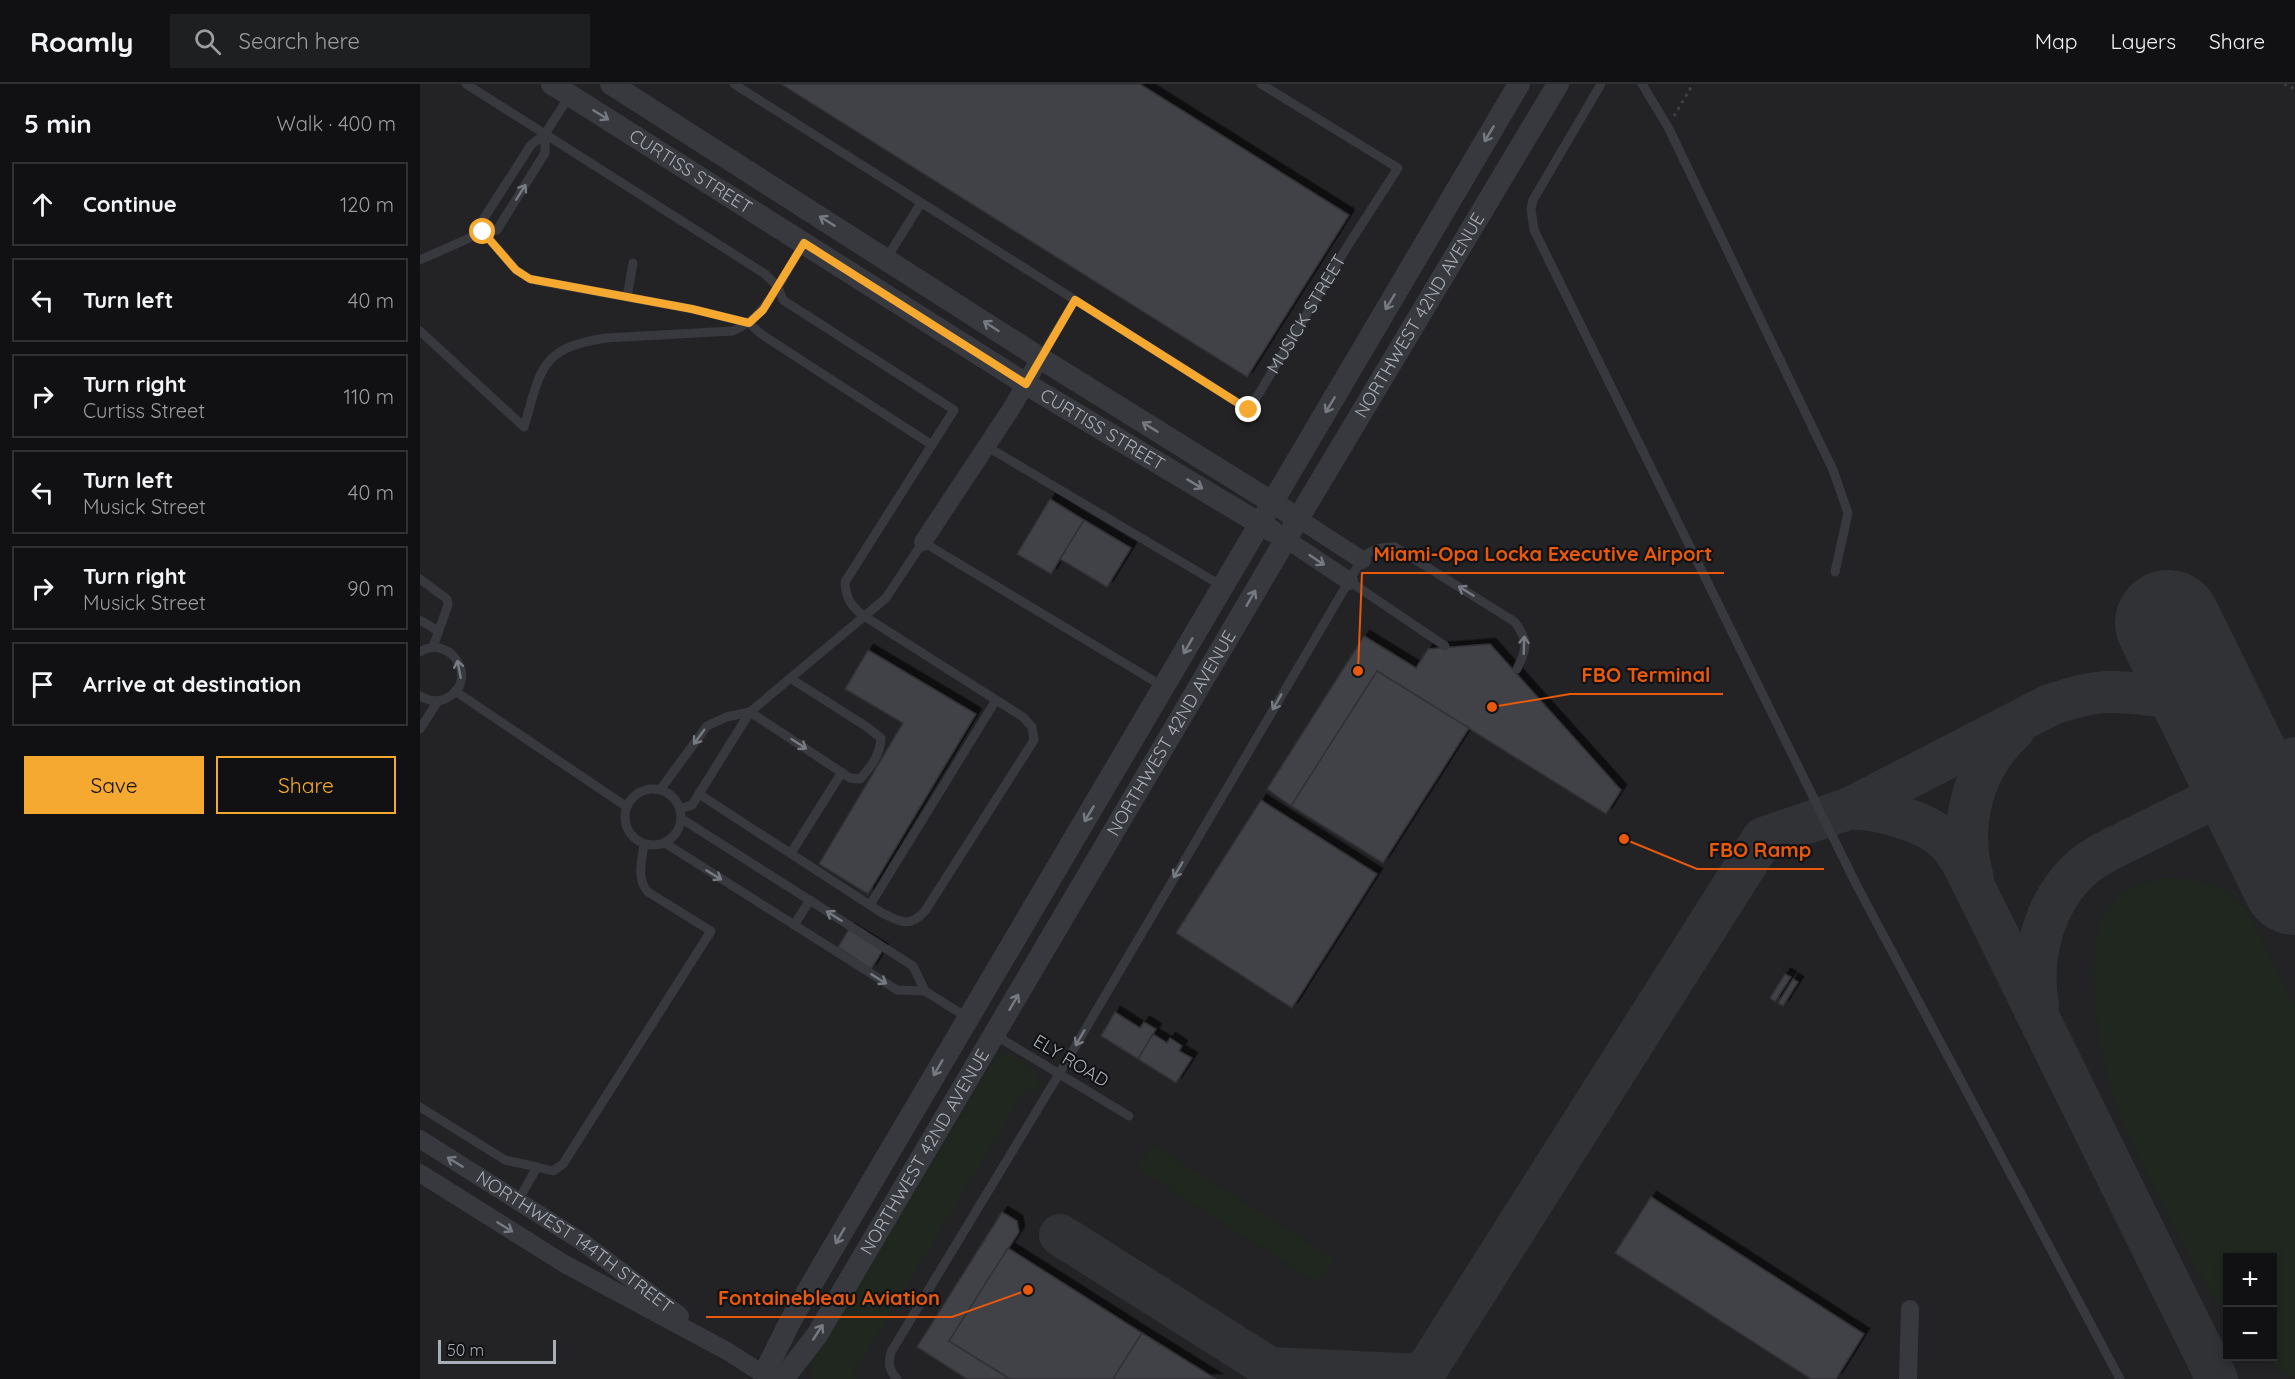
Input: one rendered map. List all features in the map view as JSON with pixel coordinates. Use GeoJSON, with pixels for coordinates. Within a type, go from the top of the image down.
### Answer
{"type":"FeatureCollection","features":[{"type":"Feature","properties":{"kind":"street","name":"CURTISS STREET"},"geometry":{"type":"LineString","coordinates":[[610,84],[1362,560]]}},
{"type":"Feature","properties":{"kind":"street","name":"NORTHWEST 42ND AVENUE"},"geometry":{"type":"LineString","coordinates":[[770,1378],[796,1312],[1519,84]]}},
{"type":"Feature","properties":{"kind":"street","name":"NORTHWEST 42ND AVENUE"},"geometry":{"type":"LineString","coordinates":[[770,1378],[817,1335],[1299,519],[1550,87]]}},
{"type":"Feature","properties":{"kind":"street","name":"CURTISS STREET"},"geometry":{"type":"LineString","coordinates":[[561,89],[1026,384],[1286,539],[1348,581]]}},
{"type":"Feature","properties":{"kind":"street"},"geometry":{"type":"LineString","coordinates":[[923,542],[1026,384],[1040,358]]}},
{"type":"Feature","properties":{"kind":"street"},"geometry":{"type":"LineString","coordinates":[[968,1018],[995,1035]]}},
{"type":"Feature","properties":{"kind":"street","name":"NORTHWEST 144TH STREET"},"geometry":{"type":"LineString","coordinates":[[420,1139],[581,1241],[727,1351]]}},
{"type":"Feature","properties":{"kind":"street","name":"NORTHWEST 144TH STREET"},"geometry":{"type":"LineString","coordinates":[[420,1173],[563,1263],[727,1351],[770,1378]]}},
{"type":"Feature","properties":{"kind":"street"},"geometry":{"type":"LineString","coordinates":[[1908,1379],[1910,1309]]}},
{"type":"Feature","properties":{"kind":"lane"},"geometry":{"type":"LineString","coordinates":[[466,84],[765,274],[778,287],[783,300],[954,410],[845,582],[846,597],[851,606],[864,616],[1023,717],[1032,727],[1034,740],[918,918],[909,922],[897,921],[699,794]]}},
{"type":"Feature","properties":{"kind":"lane"},"geometry":{"type":"LineString","coordinates":[[734,84],[1075,300],[1040,358]]}},
{"type":"Feature","properties":{"kind":"lane","name":"MUSICK STREET"},"geometry":{"type":"LineString","coordinates":[[1075,300],[1249,410],[1347,247],[1398,168],[1261,84]]}},
{"type":"Feature","properties":{"kind":"lane"},"geometry":{"type":"LineString","coordinates":[[1601,84],[1533,200],[1531,209],[1534,230],[1856,884],[2120,1379]]}},
{"type":"Feature","properties":{"kind":"lane"},"geometry":{"type":"LineString","coordinates":[[1642,84],[1668,127],[1833,470],[1848,513],[1835,572]]}},
{"type":"Feature","properties":{"kind":"lane"},"geometry":{"type":"LineString","coordinates":[[420,260],[483,232],[497,230],[545,153],[545,134],[561,89]]}},
{"type":"Feature","properties":{"kind":"lane"},"geometry":{"type":"LineString","coordinates":[[545,134],[531,145],[484,218],[483,232],[516,270],[530,279],[692,309],[749,323],[761,334],[932,445]]}},
{"type":"Feature","properties":{"kind":"lane"},"geometry":{"type":"LineString","coordinates":[[886,259],[921,203]]}},
{"type":"Feature","properties":{"kind":"lane"},"geometry":{"type":"LineString","coordinates":[[420,331],[524,427],[539,375],[548,360],[557,353],[598,339],[726,332],[749,323],[763,310],[804,243]]}},
{"type":"Feature","properties":{"kind":"lane"},"geometry":{"type":"LineString","coordinates":[[627,297],[633,262]]}},
{"type":"Feature","properties":{"kind":"lane"},"geometry":{"type":"LineString","coordinates":[[986,446],[1222,586]]}},
{"type":"Feature","properties":{"kind":"lane"},"geometry":{"type":"LineString","coordinates":[[925,991],[913,966],[681,814],[669,794],[652,789],[637,794],[627,807],[625,816],[630,833],[644,844],[665,843],[677,833],[681,814],[692,805],[750,712],[886,598],[923,542],[1164,687]]}},
{"type":"Feature","properties":{"kind":"lane"},"geometry":{"type":"LineString","coordinates":[[897,1379],[890,1370],[888,1362],[891,1352],[1059,1074],[1306,651],[1366,553],[1379,546],[1395,547],[1515,622],[1524,635],[1526,651],[1516,669]]}},
{"type":"Feature","properties":{"kind":"lane"},"geometry":{"type":"LineString","coordinates":[[420,579],[447,598],[448,605],[433,647]]}},
{"type":"Feature","properties":{"kind":"lane"},"geometry":{"type":"LineString","coordinates":[[1348,581],[1445,646]]}},
{"type":"Feature","properties":{"kind":"lane"},"geometry":{"type":"LineString","coordinates":[[420,620],[438,631]]}},
{"type":"Feature","properties":{"kind":"lane"},"geometry":{"type":"LineString","coordinates":[[420,652],[433,647],[442,648],[457,658],[462,675],[456,692],[451,696],[438,701],[420,696]]}},
{"type":"Feature","properties":{"kind":"lane"},"geometry":{"type":"LineString","coordinates":[[660,790],[707,726],[726,717],[750,712],[850,778],[860,779],[870,768],[880,748],[881,738],[790,678]]}},
{"type":"Feature","properties":{"kind":"lane"},"geometry":{"type":"LineString","coordinates":[[456,692],[627,807]]}},
{"type":"Feature","properties":{"kind":"lane"},"geometry":{"type":"LineString","coordinates":[[870,905],[996,700]]}},
{"type":"Feature","properties":{"kind":"lane"},"geometry":{"type":"LineString","coordinates":[[420,729],[438,701]]}},
{"type":"Feature","properties":{"kind":"lane"},"geometry":{"type":"LineString","coordinates":[[791,853],[842,772]]}},
{"type":"Feature","properties":{"kind":"lane"},"geometry":{"type":"LineString","coordinates":[[665,843],[897,990],[925,991],[968,1018]]}},
{"type":"Feature","properties":{"kind":"lane"},"geometry":{"type":"LineString","coordinates":[[420,1107],[505,1160],[554,1171],[562,1164],[711,931],[643,887],[641,871],[644,844]]}},
{"type":"Feature","properties":{"kind":"lane"},"geometry":{"type":"LineString","coordinates":[[794,925],[810,900]]}},
{"type":"Feature","properties":{"kind":"lane","name":"ELY ROAD"},"geometry":{"type":"LineString","coordinates":[[995,1035],[1129,1116]]}},
{"type":"Feature","properties":{"kind":"lane"},"geometry":{"type":"LineString","coordinates":[[518,1201],[537,1167]]}},
{"type":"Feature","properties":{"kind":"path"},"geometry":{"type":"LineString","coordinates":[[1668,127],[1692,84]]}},
{"type":"Feature","properties":{"kind":"path"},"geometry":{"type":"LineString","coordinates":[[2284,84],[2295,89]]}},
{"type":"Feature","properties":{"kind":"shaded area"},"geometry":{"type":"Polygon","coordinates":[[[420,84],[2295,84],[2295,1379],[420,1379],[420,84]]]}},
{"type":"Feature","properties":{"kind":"shaded area"},"geometry":{"type":"Polygon","coordinates":[[[2172,878],[2205,883],[2224,891],[2242,904],[2249,913],[2295,1007],[2295,1379],[2271,1361],[2277,1361],[2277,1253],[2223,1253],[2223,1310],[2192,1260],[2143,1166],[2125,1129],[2110,1082],[2098,1027],[2095,997],[2094,967],[2097,939],[2104,915],[2117,898],[2129,890],[2158,880],[2172,878]]]}},
{"type":"Feature","properties":{"kind":"shaded area"},"geometry":{"type":"Polygon","coordinates":[[[999,1052],[1025,1063],[1038,1079],[1040,1086],[1035,1094],[1026,1088],[853,1374],[859,1379],[812,1379],[810,1368],[813,1360],[999,1052]]]}},
{"type":"Feature","properties":{"kind":"shaded area"},"geometry":{"type":"Polygon","coordinates":[[[1152,1144],[1334,1259],[1326,1274],[1320,1279],[1311,1279],[1138,1169],[1152,1144]]]}},
{"type":"Feature","properties":{"kind":"building"},"geometry":{"type":"Polygon","coordinates":[[[781,84],[1140,84],[1349,215],[1247,377],[781,84]]]}},
{"type":"Feature","properties":{"kind":"building"},"geometry":{"type":"Polygon","coordinates":[[[1050,499],[1084,520],[1051,574],[1017,554],[1050,499]]]}},
{"type":"Feature","properties":{"kind":"building"},"geometry":{"type":"Polygon","coordinates":[[[1084,520],[1131,548],[1107,587],[1060,559],[1084,520]]]}},
{"type":"Feature","properties":{"kind":"building"},"geometry":{"type":"Polygon","coordinates":[[[1364,636],[1416,668],[1428,649],[1490,644],[1621,790],[1606,814],[1377,671],[1291,806],[1267,789],[1364,636]]]}},
{"type":"Feature","properties":{"kind":"building"},"geometry":{"type":"Polygon","coordinates":[[[868,650],[976,714],[868,894],[819,864],[903,723],[845,689],[868,650]]]}},
{"type":"Feature","properties":{"kind":"building"},"geometry":{"type":"Polygon","coordinates":[[[1377,671],[1469,728],[1383,863],[1291,806],[1377,671]]]}},
{"type":"Feature","properties":{"kind":"building"},"geometry":{"type":"Polygon","coordinates":[[[1261,800],[1377,874],[1292,1008],[1176,933],[1261,800]]]}},
{"type":"Feature","properties":{"kind":"building"},"geometry":{"type":"Polygon","coordinates":[[[849,929],[883,950],[871,969],[838,947],[849,929]]]}},
{"type":"Feature","properties":{"kind":"building"},"geometry":{"type":"Polygon","coordinates":[[[1785,974],[1791,977],[1775,1002],[1770,998],[1785,974]]]}},
{"type":"Feature","properties":{"kind":"building"},"geometry":{"type":"Polygon","coordinates":[[[1793,979],[1798,982],[1783,1006],[1778,1003],[1793,979]]]}},
{"type":"Feature","properties":{"kind":"building"},"geometry":{"type":"Polygon","coordinates":[[[1115,1012],[1140,1028],[1144,1022],[1156,1029],[1138,1059],[1101,1036],[1115,1012]]]}},
{"type":"Feature","properties":{"kind":"building"},"geometry":{"type":"Polygon","coordinates":[[[1153,1034],[1167,1043],[1170,1038],[1182,1046],[1179,1051],[1192,1058],[1176,1083],[1138,1059],[1153,1034]]]}},
{"type":"Feature","properties":{"kind":"building"},"geometry":{"type":"Polygon","coordinates":[[[1651,1197],[1864,1334],[1836,1379],[1811,1379],[1615,1253],[1651,1197]]]}},
{"type":"Feature","properties":{"kind":"building"},"geometry":{"type":"Polygon","coordinates":[[[1002,1212],[1017,1221],[1019,1232],[949,1341],[1010,1379],[967,1379],[917,1347],[1002,1212]]]}},
{"type":"Feature","properties":{"kind":"building"},"geometry":{"type":"Polygon","coordinates":[[[1008,1248],[1142,1333],[1113,1379],[1010,1379],[949,1341],[1008,1248]]]}},
{"type":"Feature","properties":{"kind":"building"},"geometry":{"type":"Polygon","coordinates":[[[1142,1333],[1216,1379],[1113,1379],[1142,1333]]]}},
{"type":"Feature","properties":{"kind":"taxiway"},"geometry":{"type":"LineString","coordinates":[[1060,1235],[1270,1368],[1423,1375],[1763,838],[1848,809],[2050,705],[2084,695],[2109,692],[2208,703]]}},
{"type":"Feature","properties":{"kind":"taxiway"},"geometry":{"type":"LineString","coordinates":[[1973,879],[1967,838],[1972,798],[1988,762],[2014,730]]}},
{"type":"Feature","properties":{"kind":"taxiway"},"geometry":{"type":"LineString","coordinates":[[2038,1004],[2036,966],[2039,947],[2051,910],[2071,878],[2085,865],[2109,850],[2295,758]]}},
{"type":"Feature","properties":{"kind":"taxiway"},"geometry":{"type":"LineString","coordinates":[[1848,809],[1885,813],[1925,827],[1948,842],[1962,862],[2217,1379]]}},
{"type":"Feature","properties":{"kind":"runway"},"geometry":{"type":"LineString","coordinates":[[2168,623],[2295,882]]}},
{"type":"Feature","properties":{"kind":"place","name":"Miami-Opa Locka Executive Airport"},"geometry":{"type":"Point","coordinates":[1358,671]}},
{"type":"Feature","properties":{"kind":"place","name":"FBO Terminal"},"geometry":{"type":"Point","coordinates":[1492,707]}},
{"type":"Feature","properties":{"kind":"place","name":"FBO Ramp"},"geometry":{"type":"Point","coordinates":[1624,839]}},
{"type":"Feature","properties":{"kind":"place","name":"Fontainebleau Aviation"},"geometry":{"type":"Point","coordinates":[1028,1290]}},
{"type":"Feature","properties":{"kind":"route"},"geometry":{"type":"LineString","coordinates":[[483,232],[516,270],[530,279],[692,309],[749,323],[763,310],[804,243],[1026,384],[1075,300],[1249,410]]}}]}
